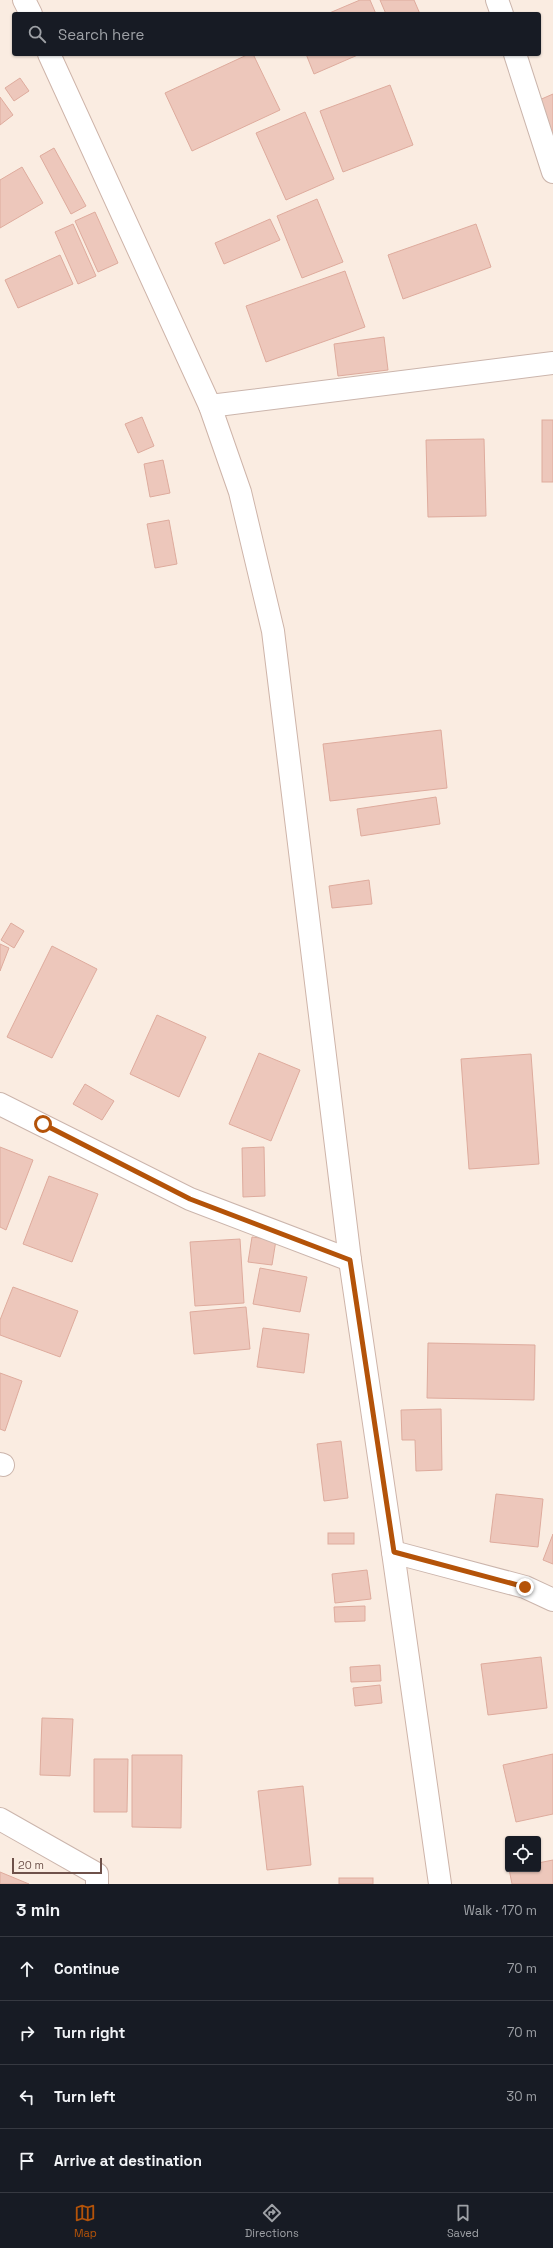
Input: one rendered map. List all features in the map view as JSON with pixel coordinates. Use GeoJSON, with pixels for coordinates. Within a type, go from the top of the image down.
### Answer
{"type":"FeatureCollection","features":[{"type":"Feature","properties":{"kind":"main road"},"geometry":{"type":"LineString","coordinates":[[24,0],[30,12]]}},
{"type":"Feature","properties":{"kind":"main road"},"geometry":{"type":"LineString","coordinates":[[497,0],[501,12]]}},
{"type":"Feature","properties":{"kind":"main road"},"geometry":{"type":"LineString","coordinates":[[50,56],[210,406],[240,492],[273,631],[350,1260],[394,1552],[440,1884]]}},
{"type":"Feature","properties":{"kind":"main road"},"geometry":{"type":"LineString","coordinates":[[516,56],[553,172]]}},
{"type":"Feature","properties":{"kind":"main road"},"geometry":{"type":"LineString","coordinates":[[210,406],[553,363]]}},
{"type":"Feature","properties":{"kind":"main road"},"geometry":{"type":"LineString","coordinates":[[0,1104],[190,1199],[350,1260]]}},
{"type":"Feature","properties":{"kind":"main road"},"geometry":{"type":"LineString","coordinates":[[394,1552],[525,1587],[553,1600]]}},
{"type":"Feature","properties":{"kind":"main road"},"geometry":{"type":"LineString","coordinates":[[0,1819],[97,1874],[97,1884]]}},
{"type":"Feature","properties":{"kind":"building"},"geometry":{"type":"Polygon","coordinates":[[[360,0],[370,0],[375,12],[332,12],[360,0]]]}},
{"type":"Feature","properties":{"kind":"building"},"geometry":{"type":"Polygon","coordinates":[[[380,0],[414,0],[419,12],[385,12],[380,0]]]}},
{"type":"Feature","properties":{"kind":"building"},"geometry":{"type":"Polygon","coordinates":[[[245,56],[254,56],[280,110],[192,151],[165,93],[245,56]]]}},
{"type":"Feature","properties":{"kind":"building"},"geometry":{"type":"Polygon","coordinates":[[[307,56],[355,56],[314,74],[307,56]]]}},
{"type":"Feature","properties":{"kind":"building"},"geometry":{"type":"Polygon","coordinates":[[[20,78],[29,91],[14,101],[5,88],[20,78]]]}},
{"type":"Feature","properties":{"kind":"building"},"geometry":{"type":"Polygon","coordinates":[[[390,85],[413,145],[343,172],[320,111],[390,85]]]}},
{"type":"Feature","properties":{"kind":"building"},"geometry":{"type":"Polygon","coordinates":[[[553,94],[553,140],[537,101],[553,94]]]}},
{"type":"Feature","properties":{"kind":"building"},"geometry":{"type":"Polygon","coordinates":[[[0,97],[13,115],[0,125],[0,97]]]}},
{"type":"Feature","properties":{"kind":"building"},"geometry":{"type":"Polygon","coordinates":[[[305,112],[334,179],[286,200],[256,133],[305,112]]]}},
{"type":"Feature","properties":{"kind":"building"},"geometry":{"type":"Polygon","coordinates":[[[54,148],[86,206],[71,214],[40,156],[54,148]]]}},
{"type":"Feature","properties":{"kind":"building"},"geometry":{"type":"Polygon","coordinates":[[[22,167],[43,203],[0,228],[0,180],[22,167]]]}},
{"type":"Feature","properties":{"kind":"building"},"geometry":{"type":"Polygon","coordinates":[[[317,199],[343,262],[302,278],[277,216],[317,199]]]}},
{"type":"Feature","properties":{"kind":"building"},"geometry":{"type":"Polygon","coordinates":[[[95,212],[118,263],[98,272],[75,221],[95,212]]]}},
{"type":"Feature","properties":{"kind":"building"},"geometry":{"type":"Polygon","coordinates":[[[270,219],[280,240],[224,264],[215,243],[270,219]]]}},
{"type":"Feature","properties":{"kind":"building"},"geometry":{"type":"Polygon","coordinates":[[[73,224],[96,276],[78,284],[55,232],[73,224]]]}},
{"type":"Feature","properties":{"kind":"building"},"geometry":{"type":"Polygon","coordinates":[[[476,224],[491,267],[403,299],[388,255],[476,224]]]}},
{"type":"Feature","properties":{"kind":"building"},"geometry":{"type":"Polygon","coordinates":[[[60,255],[73,284],[18,308],[5,280],[60,255]]]}},
{"type":"Feature","properties":{"kind":"building"},"geometry":{"type":"Polygon","coordinates":[[[345,271],[365,327],[266,362],[246,306],[345,271]]]}},
{"type":"Feature","properties":{"kind":"building"},"geometry":{"type":"Polygon","coordinates":[[[384,337],[388,370],[338,376],[334,344],[384,337]]]}},
{"type":"Feature","properties":{"kind":"building"},"geometry":{"type":"Polygon","coordinates":[[[142,417],[154,446],[138,453],[125,424],[142,417]]]}},
{"type":"Feature","properties":{"kind":"building"},"geometry":{"type":"Polygon","coordinates":[[[542,420],[553,420],[553,482],[542,482],[542,420]]]}},
{"type":"Feature","properties":{"kind":"building"},"geometry":{"type":"Polygon","coordinates":[[[484,439],[486,516],[428,517],[426,440],[484,439]]]}},
{"type":"Feature","properties":{"kind":"building"},"geometry":{"type":"Polygon","coordinates":[[[163,460],[170,493],[150,497],[144,464],[163,460]]]}},
{"type":"Feature","properties":{"kind":"building"},"geometry":{"type":"Polygon","coordinates":[[[169,520],[177,564],[155,568],[147,524],[169,520]]]}},
{"type":"Feature","properties":{"kind":"building"},"geometry":{"type":"Polygon","coordinates":[[[441,730],[447,788],[330,801],[323,744],[441,730]]]}},
{"type":"Feature","properties":{"kind":"building"},"geometry":{"type":"Polygon","coordinates":[[[436,797],[440,824],[361,836],[357,809],[436,797]]]}},
{"type":"Feature","properties":{"kind":"building"},"geometry":{"type":"Polygon","coordinates":[[[369,880],[372,904],[332,908],[329,886],[369,880]]]}},
{"type":"Feature","properties":{"kind":"building"},"geometry":{"type":"Polygon","coordinates":[[[11,923],[24,931],[14,948],[1,940],[11,923]]]}},
{"type":"Feature","properties":{"kind":"building"},"geometry":{"type":"Polygon","coordinates":[[[0,944],[9,948],[0,971],[0,944]]]}},
{"type":"Feature","properties":{"kind":"building"},"geometry":{"type":"Polygon","coordinates":[[[52,946],[97,969],[52,1058],[7,1037],[52,946]]]}},
{"type":"Feature","properties":{"kind":"building"},"geometry":{"type":"Polygon","coordinates":[[[157,1015],[206,1037],[179,1097],[130,1074],[157,1015]]]}},
{"type":"Feature","properties":{"kind":"building"},"geometry":{"type":"Polygon","coordinates":[[[259,1053],[300,1070],[271,1141],[229,1124],[259,1053]]]}},
{"type":"Feature","properties":{"kind":"building"},"geometry":{"type":"Polygon","coordinates":[[[531,1054],[539,1164],[469,1169],[461,1059],[531,1054]]]}},
{"type":"Feature","properties":{"kind":"building"},"geometry":{"type":"Polygon","coordinates":[[[85,1084],[114,1101],[102,1120],[73,1104],[85,1084]]]}},
{"type":"Feature","properties":{"kind":"building"},"geometry":{"type":"Polygon","coordinates":[[[0,1147],[33,1160],[6,1230],[0,1227],[0,1147]]]}},
{"type":"Feature","properties":{"kind":"building"},"geometry":{"type":"Polygon","coordinates":[[[264,1147],[265,1196],[243,1197],[242,1148],[264,1147]]]}},
{"type":"Feature","properties":{"kind":"building"},"geometry":{"type":"Polygon","coordinates":[[[49,1176],[98,1194],[72,1262],[23,1244],[49,1176]]]}},
{"type":"Feature","properties":{"kind":"building"},"geometry":{"type":"Polygon","coordinates":[[[252,1237],[276,1240],[272,1265],[248,1262],[252,1237]]]}},
{"type":"Feature","properties":{"kind":"building"},"geometry":{"type":"Polygon","coordinates":[[[240,1239],[244,1303],[195,1306],[190,1242],[240,1239]]]}},
{"type":"Feature","properties":{"kind":"building"},"geometry":{"type":"Polygon","coordinates":[[[260,1268],[307,1277],[300,1312],[253,1304],[260,1268]]]}},
{"type":"Feature","properties":{"kind":"building"},"geometry":{"type":"Polygon","coordinates":[[[13,1287],[78,1311],[60,1357],[0,1335],[0,1320],[13,1287]]]}},
{"type":"Feature","properties":{"kind":"building"},"geometry":{"type":"Polygon","coordinates":[[[246,1307],[250,1349],[194,1354],[190,1312],[246,1307]]]}},
{"type":"Feature","properties":{"kind":"building"},"geometry":{"type":"Polygon","coordinates":[[[263,1328],[309,1334],[304,1373],[257,1367],[263,1328]]]}},
{"type":"Feature","properties":{"kind":"building"},"geometry":{"type":"Polygon","coordinates":[[[428,1343],[535,1345],[534,1400],[427,1398],[428,1343]]]}},
{"type":"Feature","properties":{"kind":"building"},"geometry":{"type":"Polygon","coordinates":[[[0,1373],[22,1381],[5,1431],[0,1429],[0,1373]]]}},
{"type":"Feature","properties":{"kind":"building"},"geometry":{"type":"Polygon","coordinates":[[[441,1409],[442,1470],[416,1471],[415,1440],[402,1440],[401,1410],[441,1409]]]}},
{"type":"Feature","properties":{"kind":"building"},"geometry":{"type":"Polygon","coordinates":[[[341,1441],[348,1498],[324,1501],[317,1444],[341,1441]]]}},
{"type":"Feature","properties":{"kind":"building"},"geometry":{"type":"Polygon","coordinates":[[[496,1494],[543,1499],[538,1547],[490,1542],[496,1494]]]}},
{"type":"Feature","properties":{"kind":"building"},"geometry":{"type":"Polygon","coordinates":[[[328,1533],[354,1533],[354,1544],[328,1544],[328,1533]]]}},
{"type":"Feature","properties":{"kind":"building"},"geometry":{"type":"Polygon","coordinates":[[[553,1534],[553,1564],[543,1560],[553,1534]]]}},
{"type":"Feature","properties":{"kind":"building"},"geometry":{"type":"Polygon","coordinates":[[[367,1570],[371,1599],[335,1603],[332,1574],[367,1570]]]}},
{"type":"Feature","properties":{"kind":"building"},"geometry":{"type":"Polygon","coordinates":[[[365,1606],[365,1621],[335,1622],[334,1607],[365,1606]]]}},
{"type":"Feature","properties":{"kind":"building"},"geometry":{"type":"Polygon","coordinates":[[[541,1657],[547,1708],[488,1715],[481,1664],[541,1657]]]}},
{"type":"Feature","properties":{"kind":"building"},"geometry":{"type":"Polygon","coordinates":[[[380,1665],[381,1681],[351,1682],[350,1667],[380,1665]]]}},
{"type":"Feature","properties":{"kind":"building"},"geometry":{"type":"Polygon","coordinates":[[[380,1685],[382,1703],[355,1706],[353,1688],[380,1685]]]}},
{"type":"Feature","properties":{"kind":"building"},"geometry":{"type":"Polygon","coordinates":[[[42,1718],[73,1719],[70,1776],[40,1775],[42,1718]]]}},
{"type":"Feature","properties":{"kind":"building"},"geometry":{"type":"Polygon","coordinates":[[[553,1754],[553,1814],[516,1822],[503,1765],[553,1754]]]}},
{"type":"Feature","properties":{"kind":"building"},"geometry":{"type":"Polygon","coordinates":[[[132,1755],[182,1755],[181,1828],[132,1827],[132,1755]]]}},
{"type":"Feature","properties":{"kind":"building"},"geometry":{"type":"Polygon","coordinates":[[[94,1759],[128,1759],[127,1812],[94,1812],[94,1759]]]}},
{"type":"Feature","properties":{"kind":"building"},"geometry":{"type":"Polygon","coordinates":[[[303,1786],[311,1865],[267,1870],[258,1791],[303,1786]]]}},
{"type":"Feature","properties":{"kind":"building"},"geometry":{"type":"Polygon","coordinates":[[[553,1860],[553,1884],[512,1884],[510,1872],[541,1872],[541,1862],[553,1860]]]}},
{"type":"Feature","properties":{"kind":"building"},"geometry":{"type":"Polygon","coordinates":[[[0,1872],[29,1884],[0,1884],[0,1872]]]}},
{"type":"Feature","properties":{"kind":"building"},"geometry":{"type":"Polygon","coordinates":[[[339,1878],[373,1878],[373,1884],[339,1884],[339,1878]]]}},
{"type":"Feature","properties":{"kind":"route"},"geometry":{"type":"LineString","coordinates":[[43,1124],[190,1199],[350,1260],[394,1552],[525,1587]]}}]}
